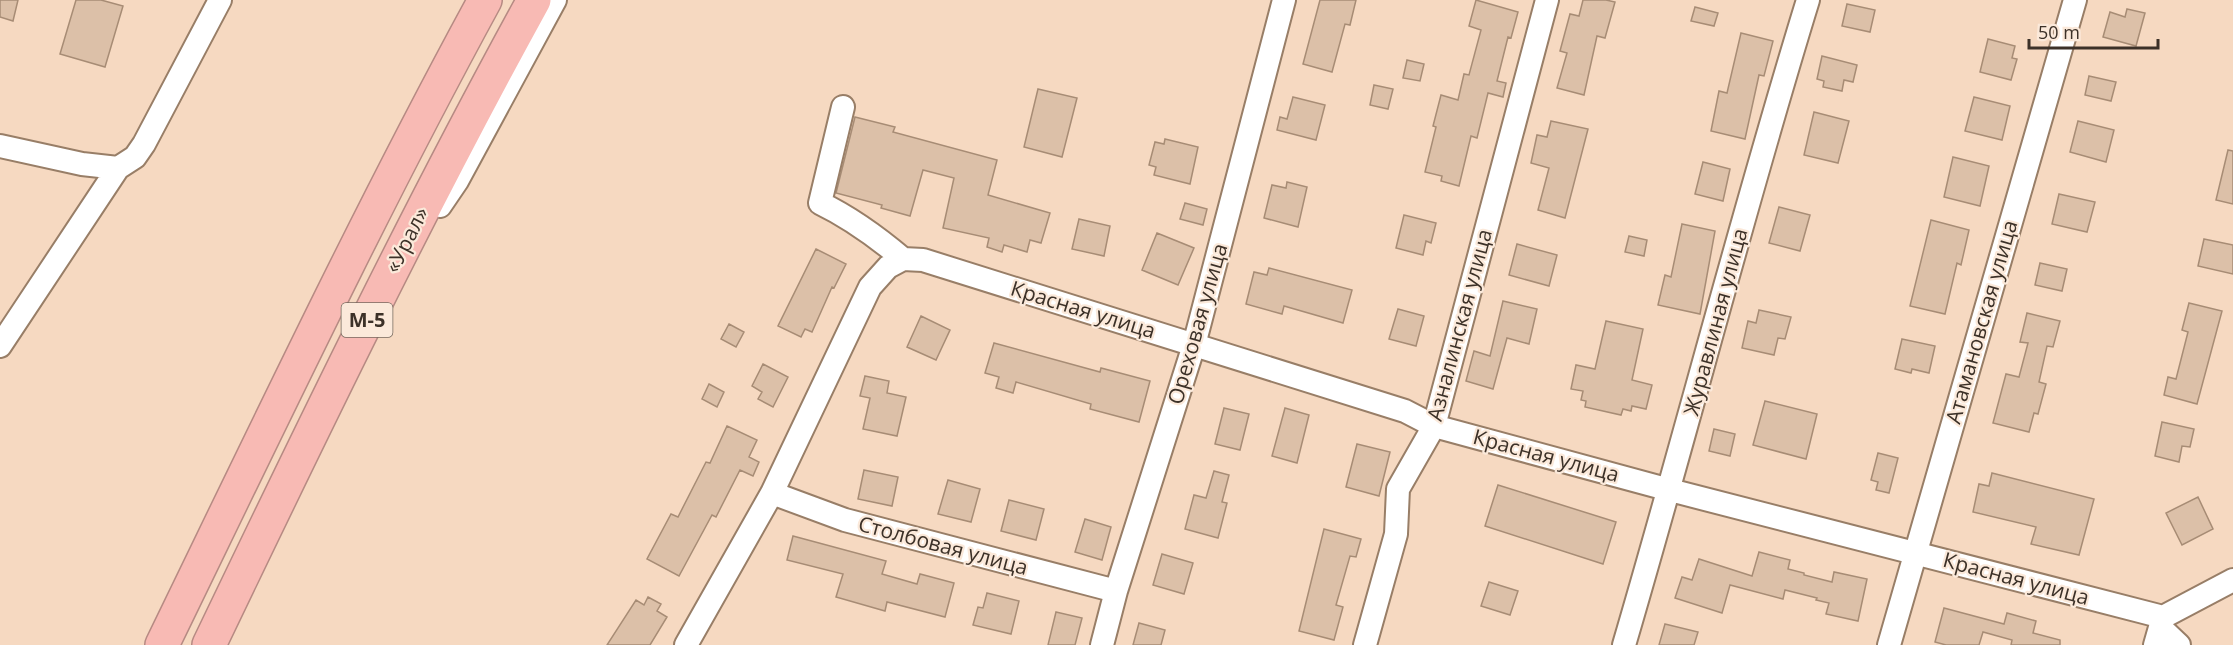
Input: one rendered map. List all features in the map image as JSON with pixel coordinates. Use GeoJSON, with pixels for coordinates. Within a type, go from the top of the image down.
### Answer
{"type":"FeatureCollection","features":[{"type":"Feature","properties":{"kind":"highway","name":"«Урал»"},"geometry":{"type":"LineString","coordinates":[[162,645],[383,195],[485,0]]}},
{"type":"Feature","properties":{"kind":"highway","name":"«Урал»"},"geometry":{"type":"LineString","coordinates":[[208,645],[365,324],[534,0]]}},
{"type":"Feature","properties":{"kind":"highway"},"geometry":{"type":"LineString","coordinates":[[144,645],[231,503]]}},
{"type":"Feature","properties":{"kind":"street"},"geometry":{"type":"LineString","coordinates":[[0,346],[118,168],[135,157],[144,144],[220,0]]}},
{"type":"Feature","properties":{"kind":"street"},"geometry":{"type":"LineString","coordinates":[[365,324],[457,181],[555,0]]}},
{"type":"Feature","properties":{"kind":"street","name":"Ореховая улица"},"geometry":{"type":"LineString","coordinates":[[1102,645],[1116,591],[1194,345],[1284,0]]}},
{"type":"Feature","properties":{"kind":"street","name":"Азналинская улица"},"geometry":{"type":"LineString","coordinates":[[1365,645],[1396,534],[1398,489],[1434,426],[1547,0]]}},
{"type":"Feature","properties":{"kind":"street","name":"Журавлиная улица"},"geometry":{"type":"LineString","coordinates":[[1624,645],[1670,490],[1774,111],[1808,0]]}},
{"type":"Feature","properties":{"kind":"street","name":"Атамановская улица"},"geometry":{"type":"LineString","coordinates":[[1889,645],[2075,0]]}},
{"type":"Feature","properties":{"kind":"street"},"geometry":{"type":"LineString","coordinates":[[686,645],[772,493],[870,286],[888,267],[903,259],[868,230],[842,213],[820,203],[843,107]]}},
{"type":"Feature","properties":{"kind":"street"},"geometry":{"type":"LineString","coordinates":[[0,146],[82,164],[118,168]]}},
{"type":"Feature","properties":{"kind":"street","name":"Красная улица"},"geometry":{"type":"LineString","coordinates":[[903,259],[923,260],[1405,411],[1434,426],[1670,490],[1915,552],[2160,630]]}},
{"type":"Feature","properties":{"kind":"street","name":"Столбовая улица"},"geometry":{"type":"LineString","coordinates":[[772,493],[845,520],[1116,591]]}},
{"type":"Feature","properties":{"kind":"street"},"geometry":{"type":"LineString","coordinates":[[2179,645],[2160,630],[2233,580]]}},
{"type":"Feature","properties":{"kind":"building"},"geometry":{"type":"Polygon","coordinates":[[[0,0],[18,0],[13,21],[0,17],[0,0]]]}},
{"type":"Feature","properties":{"kind":"building"},"geometry":{"type":"Polygon","coordinates":[[[76,0],[101,0],[123,6],[105,67],[60,54],[76,0]]]}},
{"type":"Feature","properties":{"kind":"building"},"geometry":{"type":"Polygon","coordinates":[[[1320,0],[1356,0],[1350,25],[1345,24],[1332,72],[1303,64],[1320,0]]]}},
{"type":"Feature","properties":{"kind":"building"},"geometry":{"type":"Polygon","coordinates":[[[1476,0],[1518,12],[1511,38],[1508,37],[1497,81],[1506,83],[1503,97],[1488,93],[1477,138],[1471,136],[1459,186],[1441,181],[1442,176],[1425,172],[1441,95],[1458,100],[1464,74],[1469,75],[1481,30],[1469,26],[1476,0]]]}},
{"type":"Feature","properties":{"kind":"building"},"geometry":{"type":"Polygon","coordinates":[[[1583,0],[1615,2],[1605,38],[1597,36],[1584,95],[1557,88],[1567,53],[1560,51],[1570,14],[1579,16],[1583,0]]]}},
{"type":"Feature","properties":{"kind":"building"},"geometry":{"type":"Polygon","coordinates":[[[1847,4],[1875,10],[1870,32],[1842,26],[1847,4]]]}},
{"type":"Feature","properties":{"kind":"building"},"geometry":{"type":"Polygon","coordinates":[[[1695,7],[1718,13],[1714,26],[1691,21],[1695,7]]]}},
{"type":"Feature","properties":{"kind":"building"},"geometry":{"type":"Polygon","coordinates":[[[2127,9],[2145,13],[2136,46],[2103,37],[2110,12],[2125,17],[2127,9]]]}},
{"type":"Feature","properties":{"kind":"building"},"geometry":{"type":"Polygon","coordinates":[[[1741,33],[1773,41],[1764,76],[1759,75],[1745,139],[1711,131],[1719,91],[1727,93],[1741,33]]]}},
{"type":"Feature","properties":{"kind":"building"},"geometry":{"type":"Polygon","coordinates":[[[1988,39],[2015,46],[2012,58],[2017,59],[2011,80],[1980,72],[1988,39]]]}},
{"type":"Feature","properties":{"kind":"building"},"geometry":{"type":"Polygon","coordinates":[[[1822,56],[1857,65],[1853,82],[1844,80],[1842,91],[1823,87],[1824,81],[1817,79],[1822,56]]]}},
{"type":"Feature","properties":{"kind":"building"},"geometry":{"type":"Polygon","coordinates":[[[1407,60],[1424,64],[1420,81],[1403,78],[1407,60]]]}},
{"type":"Feature","properties":{"kind":"building"},"geometry":{"type":"Polygon","coordinates":[[[2089,76],[2116,82],[2111,101],[2085,95],[2089,76]]]}},
{"type":"Feature","properties":{"kind":"building"},"geometry":{"type":"Polygon","coordinates":[[[1374,85],[1393,89],[1388,109],[1370,105],[1374,85]]]}},
{"type":"Feature","properties":{"kind":"building"},"geometry":{"type":"Polygon","coordinates":[[[1038,89],[1077,98],[1062,157],[1024,147],[1038,89]]]}},
{"type":"Feature","properties":{"kind":"building"},"geometry":{"type":"Polygon","coordinates":[[[1293,97],[1325,105],[1316,140],[1277,130],[1280,117],[1287,119],[1293,97]]]}},
{"type":"Feature","properties":{"kind":"building"},"geometry":{"type":"Polygon","coordinates":[[[1974,97],[2010,106],[2002,140],[1965,131],[1974,97]]]}},
{"type":"Feature","properties":{"kind":"building"},"geometry":{"type":"Polygon","coordinates":[[[1814,112],[1849,121],[1838,163],[1804,155],[1814,112]]]}},
{"type":"Feature","properties":{"kind":"building"},"geometry":{"type":"Polygon","coordinates":[[[855,117],[895,127],[893,132],[997,160],[988,195],[1050,213],[1041,243],[1030,240],[1027,252],[1004,245],[1002,252],[987,247],[989,238],[943,228],[954,178],[923,170],[910,216],[881,208],[882,205],[836,193],[855,117]]]}},
{"type":"Feature","properties":{"kind":"building"},"geometry":{"type":"Polygon","coordinates":[[[1551,121],[1588,129],[1565,218],[1538,210],[1549,168],[1531,163],[1537,135],[1547,137],[1551,121]]]}},
{"type":"Feature","properties":{"kind":"building"},"geometry":{"type":"Polygon","coordinates":[[[2078,121],[2114,130],[2106,162],[2070,152],[2078,121]]]}},
{"type":"Feature","properties":{"kind":"building"},"geometry":{"type":"Polygon","coordinates":[[[1165,139],[1198,147],[1190,184],[1154,175],[1156,167],[1149,165],[1155,142],[1164,144],[1165,139]]]}},
{"type":"Feature","properties":{"kind":"building"},"geometry":{"type":"Polygon","coordinates":[[[2228,150],[2233,151],[2233,204],[2216,200],[2228,150]]]}},
{"type":"Feature","properties":{"kind":"building"},"geometry":{"type":"Polygon","coordinates":[[[1953,157],[1989,166],[1980,206],[1944,197],[1953,157]]]}},
{"type":"Feature","properties":{"kind":"building"},"geometry":{"type":"Polygon","coordinates":[[[1703,162],[1730,169],[1723,201],[1695,194],[1703,162]]]}},
{"type":"Feature","properties":{"kind":"building"},"geometry":{"type":"Polygon","coordinates":[[[1287,182],[1307,187],[1298,227],[1264,218],[1272,185],[1286,188],[1287,182]]]}},
{"type":"Feature","properties":{"kind":"building"},"geometry":{"type":"Polygon","coordinates":[[[2059,194],[2095,202],[2087,232],[2052,224],[2059,194]]]}},
{"type":"Feature","properties":{"kind":"building"},"geometry":{"type":"Polygon","coordinates":[[[1185,203],[1207,209],[1203,225],[1180,219],[1185,203]]]}},
{"type":"Feature","properties":{"kind":"building"},"geometry":{"type":"Polygon","coordinates":[[[1779,207],[1810,215],[1800,251],[1769,243],[1779,207]]]}},
{"type":"Feature","properties":{"kind":"building"},"geometry":{"type":"Polygon","coordinates":[[[1404,215],[1436,223],[1431,243],[1426,241],[1423,255],[1396,248],[1404,215]]]}},
{"type":"Feature","properties":{"kind":"building"},"geometry":{"type":"Polygon","coordinates":[[[1079,219],[1110,226],[1104,256],[1072,249],[1079,219]]]}},
{"type":"Feature","properties":{"kind":"building"},"geometry":{"type":"Polygon","coordinates":[[[1931,220],[1969,230],[1961,265],[1957,263],[1945,314],[1910,306],[1931,220]]]}},
{"type":"Feature","properties":{"kind":"building"},"geometry":{"type":"Polygon","coordinates":[[[1682,224],[1715,231],[1700,314],[1658,305],[1665,275],[1671,277],[1682,224]]]}},
{"type":"Feature","properties":{"kind":"building"},"geometry":{"type":"Polygon","coordinates":[[[1157,233],[1194,248],[1178,285],[1142,270],[1157,233]]]}},
{"type":"Feature","properties":{"kind":"building"},"geometry":{"type":"Polygon","coordinates":[[[1629,236],[1647,240],[1644,256],[1625,252],[1629,236]]]}},
{"type":"Feature","properties":{"kind":"building"},"geometry":{"type":"Polygon","coordinates":[[[2204,239],[2233,245],[2233,274],[2198,266],[2204,239]]]}},
{"type":"Feature","properties":{"kind":"building"},"geometry":{"type":"Polygon","coordinates":[[[1517,244],[1557,255],[1549,286],[1509,275],[1517,244]]]}},
{"type":"Feature","properties":{"kind":"building"},"geometry":{"type":"Polygon","coordinates":[[[816,249],[846,264],[834,288],[832,287],[812,332],[805,329],[801,337],[778,326],[816,249]]]}},
{"type":"Feature","properties":{"kind":"building"},"geometry":{"type":"Polygon","coordinates":[[[2040,263],[2067,269],[2062,291],[2035,285],[2040,263]]]}},
{"type":"Feature","properties":{"kind":"building"},"geometry":{"type":"Polygon","coordinates":[[[1269,268],[1352,290],[1343,323],[1284,306],[1282,314],[1246,304],[1254,272],[1267,275],[1269,268]]]}},
{"type":"Feature","properties":{"kind":"building"},"geometry":{"type":"Polygon","coordinates":[[[1503,301],[1537,309],[1529,344],[1507,338],[1493,389],[1466,381],[1474,351],[1490,356],[1503,301]]]}},
{"type":"Feature","properties":{"kind":"building"},"geometry":{"type":"Polygon","coordinates":[[[2189,303],[2222,311],[2197,404],[2164,395],[2168,377],[2176,379],[2188,332],[2182,330],[2189,303]]]}},
{"type":"Feature","properties":{"kind":"building"},"geometry":{"type":"Polygon","coordinates":[[[1398,309],[1424,316],[1416,346],[1389,339],[1398,309]]]}},
{"type":"Feature","properties":{"kind":"building"},"geometry":{"type":"Polygon","coordinates":[[[1759,310],[1791,317],[1785,339],[1778,338],[1774,355],[1742,348],[1748,321],[1756,323],[1759,310]]]}},
{"type":"Feature","properties":{"kind":"building"},"geometry":{"type":"Polygon","coordinates":[[[2027,313],[2060,321],[2053,347],[2047,346],[2039,382],[2046,384],[2038,414],[2034,413],[2029,432],[1993,423],[2006,374],[2019,377],[2028,343],[2020,342],[2027,313]]]}},
{"type":"Feature","properties":{"kind":"building"},"geometry":{"type":"Polygon","coordinates":[[[921,316],[950,330],[936,360],[907,347],[921,316]]]}},
{"type":"Feature","properties":{"kind":"building"},"geometry":{"type":"Polygon","coordinates":[[[1606,321],[1643,329],[1632,380],[1652,385],[1646,409],[1632,406],[1631,411],[1623,409],[1621,415],[1585,407],[1586,401],[1581,400],[1583,391],[1571,389],[1576,365],[1595,369],[1606,321]]]}},
{"type":"Feature","properties":{"kind":"building"},"geometry":{"type":"Polygon","coordinates":[[[729,324],[744,332],[736,347],[721,339],[729,324]]]}},
{"type":"Feature","properties":{"kind":"building"},"geometry":{"type":"Polygon","coordinates":[[[1902,339],[1935,346],[1929,373],[1912,369],[1911,373],[1895,369],[1902,339]]]}},
{"type":"Feature","properties":{"kind":"building"},"geometry":{"type":"Polygon","coordinates":[[[994,343],[1100,372],[1101,368],[1150,381],[1139,422],[1090,409],[1091,404],[1016,382],[1013,393],[996,388],[999,377],[985,373],[994,343]]]}},
{"type":"Feature","properties":{"kind":"building"},"geometry":{"type":"Polygon","coordinates":[[[763,364],[788,377],[773,407],[758,399],[762,392],[752,386],[763,364]]]}},
{"type":"Feature","properties":{"kind":"building"},"geometry":{"type":"Polygon","coordinates":[[[865,376],[889,381],[887,393],[906,397],[897,436],[863,429],[870,398],[860,396],[865,376]]]}},
{"type":"Feature","properties":{"kind":"building"},"geometry":{"type":"Polygon","coordinates":[[[709,384],[724,392],[717,407],[702,399],[709,384]]]}},
{"type":"Feature","properties":{"kind":"building"},"geometry":{"type":"Polygon","coordinates":[[[1765,401],[1817,414],[1806,459],[1753,445],[1765,401]]]}},
{"type":"Feature","properties":{"kind":"building"},"geometry":{"type":"Polygon","coordinates":[[[1224,408],[1249,414],[1240,450],[1215,444],[1224,408]]]}},
{"type":"Feature","properties":{"kind":"building"},"geometry":{"type":"Polygon","coordinates":[[[1285,408],[1309,415],[1297,463],[1272,456],[1285,408]]]}},
{"type":"Feature","properties":{"kind":"building"},"geometry":{"type":"Polygon","coordinates":[[[2162,422],[2194,429],[2190,447],[2182,446],[2179,462],[2155,456],[2162,422]]]}},
{"type":"Feature","properties":{"kind":"building"},"geometry":{"type":"Polygon","coordinates":[[[727,426],[757,440],[749,457],[759,462],[753,476],[740,470],[716,517],[712,515],[679,576],[647,559],[671,514],[678,517],[706,462],[710,463],[727,426]]]}},
{"type":"Feature","properties":{"kind":"building"},"geometry":{"type":"Polygon","coordinates":[[[1714,429],[1735,434],[1730,456],[1709,451],[1714,429]]]}},
{"type":"Feature","properties":{"kind":"building"},"geometry":{"type":"Polygon","coordinates":[[[1357,444],[1390,452],[1379,496],[1346,487],[1357,444]]]}},
{"type":"Feature","properties":{"kind":"building"},"geometry":{"type":"Polygon","coordinates":[[[1878,453],[1898,458],[1889,493],[1876,490],[1878,482],[1871,480],[1878,453]]]}},
{"type":"Feature","properties":{"kind":"building"},"geometry":{"type":"Polygon","coordinates":[[[864,470],[898,477],[892,506],[858,499],[864,470]]]}},
{"type":"Feature","properties":{"kind":"building"},"geometry":{"type":"Polygon","coordinates":[[[1214,471],[1229,475],[1222,502],[1227,503],[1218,538],[1185,529],[1194,495],[1206,498],[1214,471]]]}},
{"type":"Feature","properties":{"kind":"building"},"geometry":{"type":"Polygon","coordinates":[[[1992,473],[2094,499],[2079,555],[2031,544],[2036,527],[1973,512],[1979,484],[1989,486],[1992,473]]]}},
{"type":"Feature","properties":{"kind":"building"},"geometry":{"type":"Polygon","coordinates":[[[948,480],[980,489],[971,522],[938,514],[948,480]]]}},
{"type":"Feature","properties":{"kind":"building"},"geometry":{"type":"Polygon","coordinates":[[[1498,485],[1616,522],[1603,564],[1485,526],[1498,485]]]}},
{"type":"Feature","properties":{"kind":"building"},"geometry":{"type":"Polygon","coordinates":[[[2198,497],[2213,529],[2182,545],[2166,513],[2198,497]]]}},
{"type":"Feature","properties":{"kind":"building"},"geometry":{"type":"Polygon","coordinates":[[[1009,500],[1044,509],[1036,540],[1001,531],[1009,500]]]}},
{"type":"Feature","properties":{"kind":"building"},"geometry":{"type":"Polygon","coordinates":[[[1085,519],[1111,527],[1102,560],[1075,552],[1085,519]]]}},
{"type":"Feature","properties":{"kind":"building"},"geometry":{"type":"Polygon","coordinates":[[[1324,529],[1361,539],[1356,557],[1350,556],[1336,605],[1343,607],[1334,640],[1299,631],[1324,529]]]}},
{"type":"Feature","properties":{"kind":"building"},"geometry":{"type":"Polygon","coordinates":[[[793,536],[886,561],[882,574],[917,584],[920,574],[954,583],[945,617],[887,602],[885,611],[836,597],[843,574],[787,560],[793,536]]]}},
{"type":"Feature","properties":{"kind":"building"},"geometry":{"type":"Polygon","coordinates":[[[1759,552],[1790,560],[1788,569],[1832,582],[1834,572],[1867,579],[1858,621],[1826,614],[1829,603],[1785,590],[1783,599],[1730,585],[1722,613],[1675,598],[1682,577],[1692,580],[1699,559],[1752,576],[1759,552]]]}},
{"type":"Feature","properties":{"kind":"building"},"geometry":{"type":"Polygon","coordinates":[[[1162,554],[1193,563],[1184,594],[1153,585],[1162,554]]]}},
{"type":"Feature","properties":{"kind":"building"},"geometry":{"type":"Polygon","coordinates":[[[1489,582],[1518,591],[1510,615],[1481,606],[1489,582]]]}},
{"type":"Feature","properties":{"kind":"building"},"geometry":{"type":"Polygon","coordinates":[[[987,593],[1019,601],[1011,634],[973,625],[978,607],[983,608],[987,593]]]}},
{"type":"Feature","properties":{"kind":"building"},"geometry":{"type":"Polygon","coordinates":[[[648,597],[661,604],[657,611],[667,617],[650,645],[607,645],[636,600],[644,605],[648,597]]]}},
{"type":"Feature","properties":{"kind":"building"},"geometry":{"type":"Polygon","coordinates":[[[1944,608],[2004,624],[2007,613],[2036,621],[2033,633],[2060,640],[2060,645],[2011,645],[2012,640],[1983,632],[1979,645],[1946,645],[1935,642],[1944,608]]]}},
{"type":"Feature","properties":{"kind":"building"},"geometry":{"type":"Polygon","coordinates":[[[1056,612],[1082,618],[1075,645],[1048,645],[1056,612]]]}},
{"type":"Feature","properties":{"kind":"building"},"geometry":{"type":"Polygon","coordinates":[[[1139,623],[1165,630],[1161,645],[1133,645],[1139,623]]]}},
{"type":"Feature","properties":{"kind":"building"},"geometry":{"type":"Polygon","coordinates":[[[1665,624],[1698,632],[1694,645],[1659,645],[1665,624]]]}}]}
